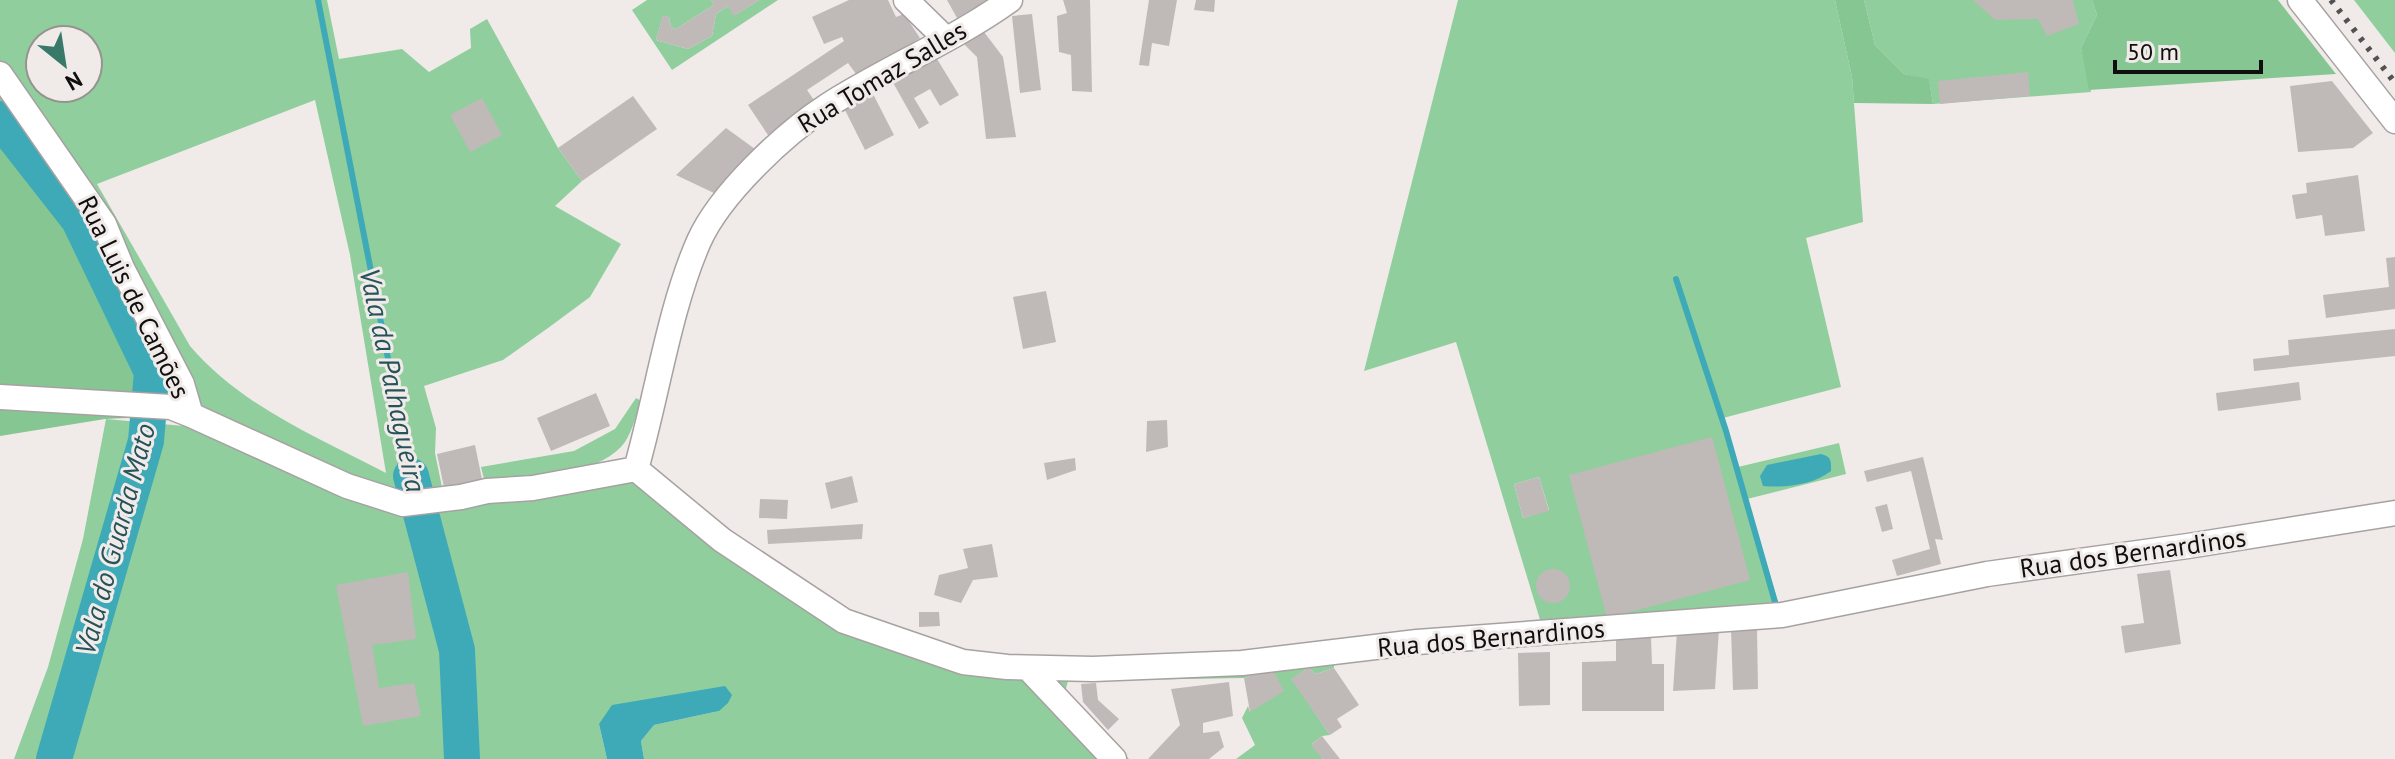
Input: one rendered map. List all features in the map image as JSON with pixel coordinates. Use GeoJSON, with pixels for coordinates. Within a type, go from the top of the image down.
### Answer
{"type":"FeatureCollection","features":[{"type":"Feature","properties":{"kind":"street"},"geometry":{"type":"LineString","coordinates":[[906,0],[945,38]]}},
{"type":"Feature","properties":{"kind":"street","name":"Rua Tomaz Salles"},"geometry":{"type":"LineString","coordinates":[[636,469],[663,359],[699,239],[727,199],[791,130],[894,65],[1010,0]]}},
{"type":"Feature","properties":{"kind":"street"},"geometry":{"type":"LineString","coordinates":[[2300,0],[2395,121]]}},
{"type":"Feature","properties":{"kind":"street","name":"Rua Luis de Camões"},"geometry":{"type":"LineString","coordinates":[[0,74],[104,224],[122,268],[182,384],[181,411],[347,486],[403,504],[487,491],[533,488],[636,469]]}},
{"type":"Feature","properties":{"kind":"street"},"geometry":{"type":"LineString","coordinates":[[0,397],[181,411]]}},
{"type":"Feature","properties":{"kind":"street","name":"Rua dos Bernardinos"},"geometry":{"type":"LineString","coordinates":[[636,469],[722,540],[844,621],[963,662],[1028,668],[1093,669],[1242,663],[1417,642],[1782,615],[1987,574],[2395,513]]}},
{"type":"Feature","properties":{"kind":"street"},"geometry":{"type":"LineString","coordinates":[[1028,668],[1114,759]]}},
{"type":"Feature","properties":{"kind":"green space"},"geometry":{"type":"Polygon","coordinates":[[[0,0],[327,0],[339,59],[402,49],[429,72],[471,48],[470,29],[487,19],[558,148],[582,181],[555,206],[621,244],[590,297],[503,360],[424,386],[436,428],[435,453],[443,492],[403,504],[191,415],[0,74],[0,0]],[[315,100],[97,184],[190,346],[210,367],[256,403],[386,473],[350,255],[315,100]]]}},
{"type":"Feature","properties":{"kind":"green space"},"geometry":{"type":"Polygon","coordinates":[[[647,0],[711,0],[714,5],[676,29],[671,27],[669,17],[663,16],[656,40],[688,49],[712,36],[716,14],[728,6],[735,15],[759,0],[778,0],[672,70],[632,10],[647,0]]]}},
{"type":"Feature","properties":{"kind":"green space"},"geometry":{"type":"Polygon","coordinates":[[[1458,0],[1835,0],[1852,77],[1863,222],[1806,238],[1841,387],[1723,418],[1738,467],[1839,443],[1846,474],[1747,499],[1782,615],[1544,633],[1456,342],[1364,371],[1458,0]],[[1539,477],[1514,484],[1523,518],[1549,510],[1539,477]]]}},
{"type":"Feature","properties":{"kind":"green space"},"geometry":{"type":"Polygon","coordinates":[[[1835,0],[1864,0],[1875,45],[1904,74],[1929,79],[1933,104],[1854,103],[1852,77],[1835,0]]]}},
{"type":"Feature","properties":{"kind":"green space"},"geometry":{"type":"Polygon","coordinates":[[[1864,0],[2092,0],[2097,15],[2081,48],[2091,92],[1933,104],[1929,80],[1904,74],[1875,45],[1864,0]]]}},
{"type":"Feature","properties":{"kind":"green space"},"geometry":{"type":"Polygon","coordinates":[[[2092,0],[2278,0],[2336,74],[2089,90],[2081,48],[2097,15],[2092,0]]]}},
{"type":"Feature","properties":{"kind":"green space"},"geometry":{"type":"Polygon","coordinates":[[[2354,0],[2395,0],[2395,53],[2354,0]]]}},
{"type":"Feature","properties":{"kind":"green space"},"geometry":{"type":"Polygon","coordinates":[[[0,74],[69,178],[191,415],[105,419],[0,436],[0,74]]]}},
{"type":"Feature","properties":{"kind":"green space"},"geometry":{"type":"Polygon","coordinates":[[[636,398],[641,401],[628,437],[613,454],[580,469],[485,483],[481,467],[574,451],[615,429],[636,398]]]}},
{"type":"Feature","properties":{"kind":"green space"},"geometry":{"type":"Polygon","coordinates":[[[106,419],[184,426],[374,506],[632,480],[844,620],[963,662],[1334,652],[1334,668],[1316,674],[1308,668],[1292,679],[1330,735],[1322,736],[1312,744],[1323,759],[1236,759],[1255,745],[1242,718],[1248,706],[1250,712],[1272,668],[1244,678],[1068,681],[1065,692],[1129,759],[644,759],[641,741],[654,725],[719,711],[599,724],[607,759],[14,759],[48,667],[83,539],[106,419]]]}},
{"type":"Feature","properties":{"kind":"water"},"geometry":{"type":"Polygon","coordinates":[[[1821,454],[1831,462],[1831,471],[1824,476],[1798,484],[1763,486],[1760,476],[1767,465],[1821,454]]]}},
{"type":"Feature","properties":{"kind":"water"},"geometry":{"type":"Polygon","coordinates":[[[725,686],[732,695],[719,711],[654,725],[641,741],[644,759],[607,759],[599,724],[612,705],[725,686]]]}},
{"type":"Feature","properties":{"kind":"building"},"geometry":{"type":"Polygon","coordinates":[[[711,0],[759,0],[734,16],[728,6],[716,14],[712,36],[688,49],[656,40],[663,15],[669,17],[671,27],[676,29],[714,5],[711,0]]]}},
{"type":"Feature","properties":{"kind":"building"},"geometry":{"type":"Polygon","coordinates":[[[849,0],[888,0],[896,17],[904,14],[920,38],[859,78],[848,63],[807,90],[816,103],[768,135],[748,105],[844,41],[842,37],[824,44],[812,17],[849,0]]]}},
{"type":"Feature","properties":{"kind":"building"},"geometry":{"type":"Polygon","coordinates":[[[947,0],[989,0],[957,18],[947,0]]]}},
{"type":"Feature","properties":{"kind":"building"},"geometry":{"type":"Polygon","coordinates":[[[1063,0],[1090,0],[1092,92],[1072,91],[1071,55],[1059,52],[1057,16],[1067,13],[1063,0]]]}},
{"type":"Feature","properties":{"kind":"building"},"geometry":{"type":"Polygon","coordinates":[[[1149,0],[1177,0],[1169,46],[1152,43],[1149,66],[1139,65],[1149,0]]]}},
{"type":"Feature","properties":{"kind":"building"},"geometry":{"type":"Polygon","coordinates":[[[1196,0],[1215,0],[1214,12],[1194,10],[1196,0]]]}},
{"type":"Feature","properties":{"kind":"building"},"geometry":{"type":"Polygon","coordinates":[[[1973,0],[2073,0],[2079,24],[2047,36],[2038,19],[1995,20],[1973,0]]]}},
{"type":"Feature","properties":{"kind":"building"},"geometry":{"type":"Polygon","coordinates":[[[1032,14],[1041,90],[1020,93],[1012,16],[1032,14]]]}},
{"type":"Feature","properties":{"kind":"building"},"geometry":{"type":"Polygon","coordinates":[[[984,32],[1003,57],[1016,137],[986,139],[977,57],[964,44],[984,32]]]}},
{"type":"Feature","properties":{"kind":"building"},"geometry":{"type":"Polygon","coordinates":[[[934,54],[959,95],[940,106],[930,89],[914,98],[929,123],[919,129],[891,79],[934,54]]]}},
{"type":"Feature","properties":{"kind":"building"},"geometry":{"type":"Polygon","coordinates":[[[2028,72],[2030,96],[1940,104],[1938,81],[2028,72]]]}},
{"type":"Feature","properties":{"kind":"building"},"geometry":{"type":"Polygon","coordinates":[[[2332,81],[2373,133],[2353,148],[2298,152],[2290,86],[2332,81]]]}},
{"type":"Feature","properties":{"kind":"building"},"geometry":{"type":"Polygon","coordinates":[[[872,92],[894,135],[865,150],[843,106],[872,92]]]}},
{"type":"Feature","properties":{"kind":"building"},"geometry":{"type":"Polygon","coordinates":[[[633,96],[657,129],[582,181],[558,148],[633,96]]]}},
{"type":"Feature","properties":{"kind":"building"},"geometry":{"type":"Polygon","coordinates":[[[482,98],[502,135],[470,152],[450,115],[482,98]]]}},
{"type":"Feature","properties":{"kind":"building"},"geometry":{"type":"Polygon","coordinates":[[[726,128],[755,149],[716,194],[676,175],[726,128]]]}},
{"type":"Feature","properties":{"kind":"building"},"geometry":{"type":"Polygon","coordinates":[[[2358,175],[2365,231],[2325,236],[2322,215],[2296,219],[2292,195],[2307,193],[2306,183],[2358,175]]]}},
{"type":"Feature","properties":{"kind":"building"},"geometry":{"type":"Polygon","coordinates":[[[2395,257],[2395,309],[2326,318],[2323,295],[2389,287],[2386,258],[2395,257]]]}},
{"type":"Feature","properties":{"kind":"building"},"geometry":{"type":"Polygon","coordinates":[[[1046,291],[1056,342],[1023,349],[1013,297],[1046,291]]]}},
{"type":"Feature","properties":{"kind":"building"},"geometry":{"type":"Polygon","coordinates":[[[2395,329],[2395,356],[2254,371],[2253,359],[2289,355],[2288,340],[2395,329]]]}},
{"type":"Feature","properties":{"kind":"building"},"geometry":{"type":"Polygon","coordinates":[[[2299,382],[2301,400],[2218,411],[2216,393],[2299,382]]]}},
{"type":"Feature","properties":{"kind":"building"},"geometry":{"type":"Polygon","coordinates":[[[596,393],[610,426],[551,451],[537,418],[596,393]]]}},
{"type":"Feature","properties":{"kind":"building"},"geometry":{"type":"Polygon","coordinates":[[[1167,420],[1168,447],[1146,452],[1147,421],[1167,420]]]}},
{"type":"Feature","properties":{"kind":"building"},"geometry":{"type":"Polygon","coordinates":[[[1712,437],[1750,580],[1607,618],[1569,475],[1712,437]]]}},
{"type":"Feature","properties":{"kind":"building"},"geometry":{"type":"Polygon","coordinates":[[[475,445],[483,484],[445,492],[437,454],[475,445]]]}},
{"type":"Feature","properties":{"kind":"building"},"geometry":{"type":"Polygon","coordinates":[[[1923,457],[1943,540],[1935,539],[1941,564],[1897,576],[1892,560],[1930,549],[1911,471],[1867,482],[1864,471],[1923,457]]]}},
{"type":"Feature","properties":{"kind":"building"},"geometry":{"type":"Polygon","coordinates":[[[1075,458],[1076,470],[1047,480],[1044,463],[1075,458]]]}},
{"type":"Feature","properties":{"kind":"building"},"geometry":{"type":"Polygon","coordinates":[[[852,476],[858,502],[831,509],[825,483],[852,476]]]}},
{"type":"Feature","properties":{"kind":"building"},"geometry":{"type":"Polygon","coordinates":[[[1539,477],[1549,511],[1523,518],[1514,484],[1539,477]]]}},
{"type":"Feature","properties":{"kind":"building"},"geometry":{"type":"Polygon","coordinates":[[[760,499],[788,500],[787,519],[759,518],[760,499]]]}},
{"type":"Feature","properties":{"kind":"building"},"geometry":{"type":"Polygon","coordinates":[[[1887,504],[1893,529],[1882,532],[1875,507],[1887,504]]]}},
{"type":"Feature","properties":{"kind":"building"},"geometry":{"type":"Polygon","coordinates":[[[863,524],[862,539],[768,544],[767,530],[863,524]]]}},
{"type":"Feature","properties":{"kind":"building"},"geometry":{"type":"Polygon","coordinates":[[[992,544],[998,577],[973,580],[961,603],[934,595],[939,575],[968,568],[963,549],[992,544]]]}},
{"type":"Feature","properties":{"kind":"building"},"geometry":{"type":"Polygon","coordinates":[[[1553,569],[1565,574],[1570,586],[1565,598],[1553,603],[1541,598],[1536,586],[1541,574],[1553,569]]]}},
{"type":"Feature","properties":{"kind":"building"},"geometry":{"type":"Polygon","coordinates":[[[2170,570],[2181,644],[2125,653],[2121,626],[2144,623],[2137,574],[2170,570]]]}},
{"type":"Feature","properties":{"kind":"building"},"geometry":{"type":"Polygon","coordinates":[[[408,572],[416,639],[372,645],[379,688],[414,683],[421,716],[363,726],[336,585],[408,572]]]}},
{"type":"Feature","properties":{"kind":"building"},"geometry":{"type":"Polygon","coordinates":[[[919,612],[939,612],[940,626],[919,627],[919,612]]]}},
{"type":"Feature","properties":{"kind":"building"},"geometry":{"type":"Polygon","coordinates":[[[1757,628],[1758,689],[1733,690],[1731,629],[1757,628]]]}},
{"type":"Feature","properties":{"kind":"building"},"geometry":{"type":"Polygon","coordinates":[[[1719,629],[1715,689],[1673,691],[1677,631],[1719,629]]]}},
{"type":"Feature","properties":{"kind":"building"},"geometry":{"type":"Polygon","coordinates":[[[1651,637],[1652,664],[1664,664],[1664,711],[1582,711],[1582,662],[1616,661],[1616,638],[1651,637]]]}},
{"type":"Feature","properties":{"kind":"building"},"geometry":{"type":"Polygon","coordinates":[[[1550,652],[1550,705],[1519,706],[1518,653],[1550,652]]]}},
{"type":"Feature","properties":{"kind":"building"},"geometry":{"type":"Polygon","coordinates":[[[1272,668],[1284,691],[1250,712],[1244,678],[1272,668]]]}},
{"type":"Feature","properties":{"kind":"building"},"geometry":{"type":"Polygon","coordinates":[[[1308,668],[1316,674],[1334,668],[1359,705],[1337,719],[1342,727],[1330,735],[1291,679],[1308,668]]]}},
{"type":"Feature","properties":{"kind":"building"},"geometry":{"type":"Polygon","coordinates":[[[1229,682],[1233,716],[1203,723],[1203,733],[1219,731],[1224,747],[1209,759],[1148,759],[1180,725],[1171,689],[1229,682]]]}},
{"type":"Feature","properties":{"kind":"building"},"geometry":{"type":"Polygon","coordinates":[[[1096,683],[1098,700],[1119,719],[1108,730],[1083,702],[1081,684],[1096,683]]]}},
{"type":"Feature","properties":{"kind":"building"},"geometry":{"type":"Polygon","coordinates":[[[1322,736],[1340,759],[1323,759],[1311,745],[1322,736]]]}},
{"type":"Feature","properties":{"kind":"waterway","name":"Vala da Palhagueira"},"geometry":{"type":"LineString","coordinates":[[318,0],[411,476]]}},
{"type":"Feature","properties":{"kind":"waterway","name":"Vala do Guarda Mato"},"geometry":{"type":"LineString","coordinates":[[0,119],[79,220],[152,372],[146,441],[54,759]]}},
{"type":"Feature","properties":{"kind":"waterway"},"geometry":{"type":"LineString","coordinates":[[1676,279],[1726,431],[1777,609]]}},
{"type":"Feature","properties":{"kind":"waterway","name":"Vala da Palhagueira"},"geometry":{"type":"LineString","coordinates":[[411,476],[457,650],[462,759]]}},
{"type":"Feature","properties":{"kind":"railway"},"geometry":{"type":"LineString","coordinates":[[2331,0],[2395,83]]}}]}
